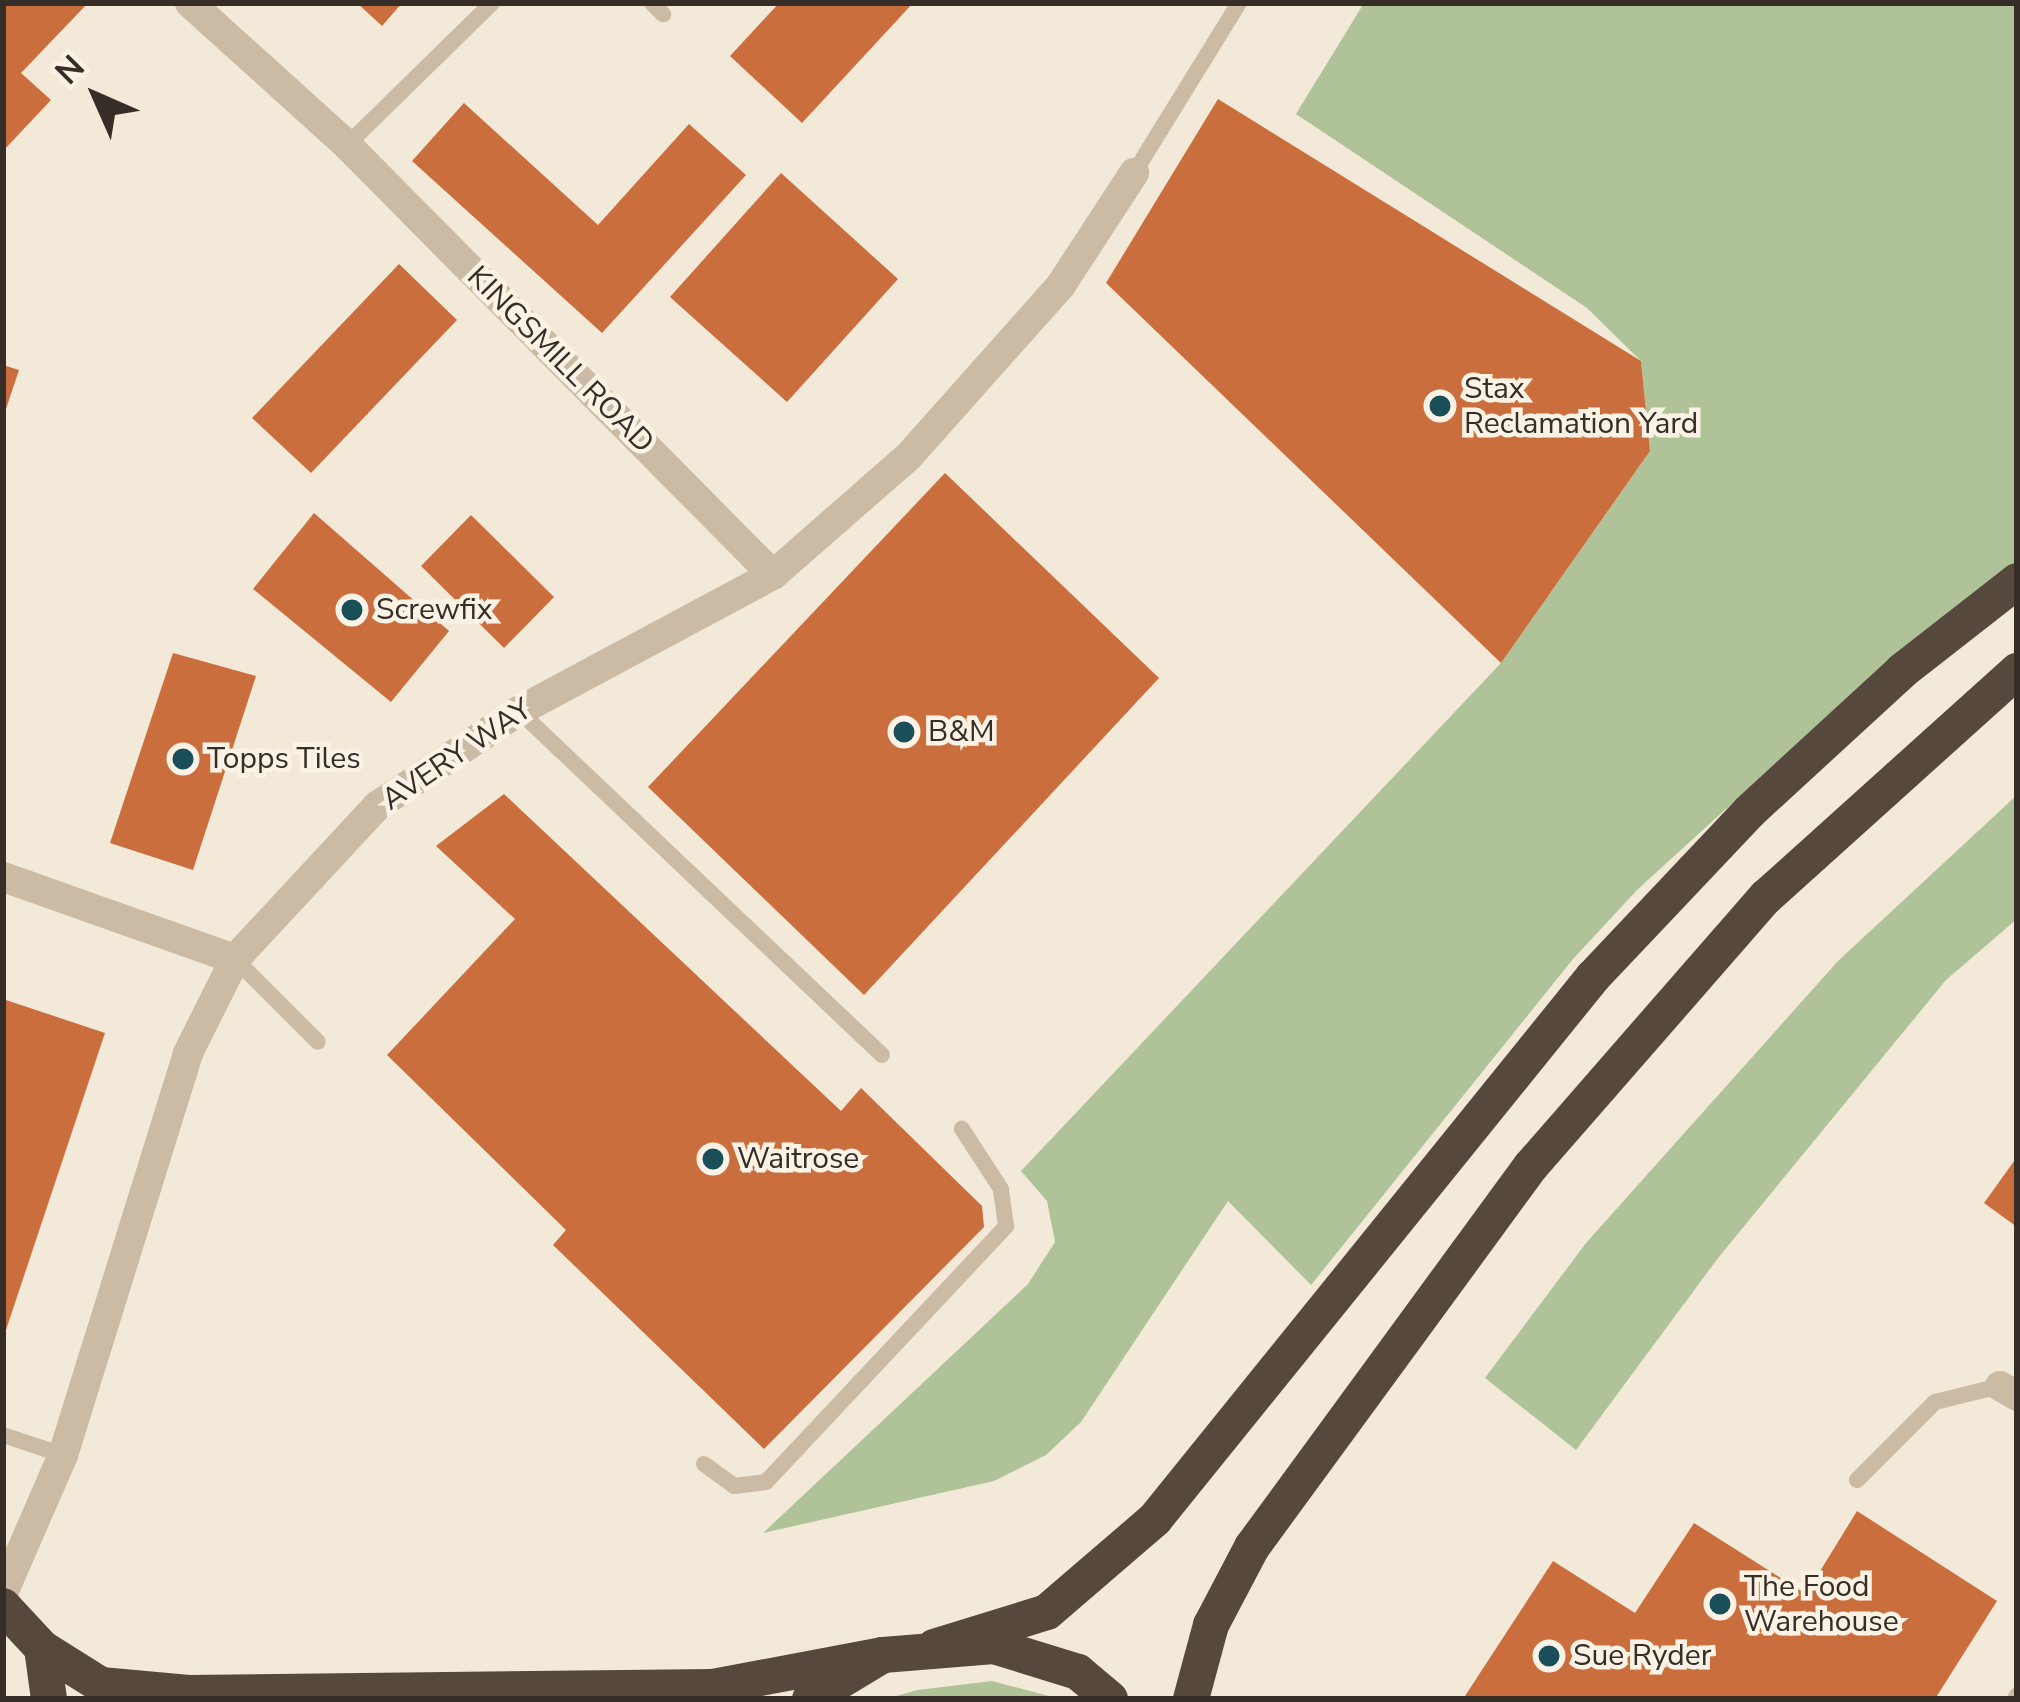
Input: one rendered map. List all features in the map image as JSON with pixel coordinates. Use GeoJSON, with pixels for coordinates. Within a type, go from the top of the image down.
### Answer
{"type":"FeatureCollection","features":[{"type":"Feature","properties":{"kind":"highway"},"geometry":{"type":"LineString","coordinates":[[934,1647],[1047,1612],[1155,1519],[1593,977],[1750,811],[1902,671],[2017,581]]}},
{"type":"Feature","properties":{"kind":"highway"},"geometry":{"type":"LineString","coordinates":[[1191,1699],[1210,1625],[1252,1547],[1531,1166],[1766,898],[2017,671]]}},
{"type":"Feature","properties":{"kind":"highway"},"geometry":{"type":"LineString","coordinates":[[3,1606],[42,1648],[101,1685],[189,1693],[713,1687],[934,1647],[994,1646],[1041,1656],[1078,1672],[1110,1699]]}},
{"type":"Feature","properties":{"kind":"highway"},"geometry":{"type":"LineString","coordinates":[[42,1648],[49,1699]]}},
{"type":"Feature","properties":{"kind":"highway"},"geometry":{"type":"LineString","coordinates":[[810,1699],[883,1655]]}},
{"type":"Feature","properties":{"kind":"street","name":"KINGSMILL ROAD"},"geometry":{"type":"LineString","coordinates":[[190,3],[347,146],[773,575]]}},
{"type":"Feature","properties":{"kind":"street","name":"AVERY WAY"},"geometry":{"type":"LineString","coordinates":[[3,1593],[63,1455],[188,1053],[235,959],[376,806],[519,711],[773,575],[908,457],[1061,285],[1135,173]]}},
{"type":"Feature","properties":{"kind":"street"},"geometry":{"type":"LineString","coordinates":[[3,877],[235,959]]}},
{"type":"Feature","properties":{"kind":"lane"},"geometry":{"type":"LineString","coordinates":[[347,146],[492,3]]}},
{"type":"Feature","properties":{"kind":"lane"},"geometry":{"type":"LineString","coordinates":[[1135,173],[1239,3]]}},
{"type":"Feature","properties":{"kind":"lane"},"geometry":{"type":"LineString","coordinates":[[519,711],[882,1055]]}},
{"type":"Feature","properties":{"kind":"lane"},"geometry":{"type":"LineString","coordinates":[[235,959],[318,1042]]}},
{"type":"Feature","properties":{"kind":"lane"},"geometry":{"type":"LineString","coordinates":[[704,1464],[734,1486],[766,1482],[1006,1226],[1001,1190],[962,1129]]}},
{"type":"Feature","properties":{"kind":"lane"},"geometry":{"type":"LineString","coordinates":[[1857,1480],[1935,1402],[2009,1391]]}},
{"type":"Feature","properties":{"kind":"lane"},"geometry":{"type":"LineString","coordinates":[[3,1435],[63,1455]]}},
{"type":"Feature","properties":{"kind":"green space"},"geometry":{"type":"Polygon","coordinates":[[[1364,3],[2017,3],[2017,561],[1850,696],[1638,889],[1573,959],[1311,1285],[1228,1201],[1081,1422],[1046,1455],[994,1481],[763,1533],[1028,1284],[1055,1242],[1047,1201],[1021,1171],[1501,663],[1650,451],[1641,361],[1587,308],[1296,114],[1364,3]]]}},
{"type":"Feature","properties":{"kind":"green space"},"geometry":{"type":"Polygon","coordinates":[[[2017,795],[2017,919],[1946,980],[1718,1258],[1576,1450],[1485,1378],[1586,1243],[1838,961],[2017,795]]]}},
{"type":"Feature","properties":{"kind":"green space"},"geometry":{"type":"Polygon","coordinates":[[[992,1681],[1060,1699],[885,1699],[918,1690],[992,1681]]]}},
{"type":"Feature","properties":{"kind":"building"},"geometry":{"type":"Polygon","coordinates":[[[3,3],[88,3],[21,73],[51,100],[3,151],[3,3]]]}},
{"type":"Feature","properties":{"kind":"building"},"geometry":{"type":"Polygon","coordinates":[[[357,3],[402,3],[382,26],[357,3]]]}},
{"type":"Feature","properties":{"kind":"building"},"geometry":{"type":"Polygon","coordinates":[[[779,3],[913,3],[802,123],[730,56],[779,3]]]}},
{"type":"Feature","properties":{"kind":"building","name":"Stax Reclamation Yard"},"geometry":{"type":"Polygon","coordinates":[[[1218,99],[1641,361],[1650,451],[1501,663],[1106,283],[1218,99]]]}},
{"type":"Feature","properties":{"kind":"building"},"geometry":{"type":"Polygon","coordinates":[[[464,103],[598,225],[689,124],[746,175],[602,333],[412,161],[464,103]]]}},
{"type":"Feature","properties":{"kind":"building"},"geometry":{"type":"Polygon","coordinates":[[[781,173],[898,279],[787,402],[670,297],[781,173]]]}},
{"type":"Feature","properties":{"kind":"building"},"geometry":{"type":"Polygon","coordinates":[[[399,264],[457,320],[311,473],[252,418],[399,264]]]}},
{"type":"Feature","properties":{"kind":"building"},"geometry":{"type":"Polygon","coordinates":[[[3,365],[19,370],[4,415],[3,415],[3,365]]]}},
{"type":"Feature","properties":{"kind":"building","name":"B&M"},"geometry":{"type":"Polygon","coordinates":[[[945,473],[1159,678],[864,995],[648,787],[945,473]]]}},
{"type":"Feature","properties":{"kind":"building","name":"Screwfix"},"geometry":{"type":"Polygon","coordinates":[[[314,513],[449,631],[391,702],[253,589],[314,513]]]}},
{"type":"Feature","properties":{"kind":"building"},"geometry":{"type":"Polygon","coordinates":[[[471,515],[554,597],[504,648],[421,566],[471,515]]]}},
{"type":"Feature","properties":{"kind":"building","name":"Topps Tiles"},"geometry":{"type":"Polygon","coordinates":[[[173,653],[256,676],[193,870],[110,843],[173,653]]]}},
{"type":"Feature","properties":{"kind":"building","name":"Waitrose"},"geometry":{"type":"Polygon","coordinates":[[[504,794],[841,1111],[861,1088],[982,1206],[984,1227],[764,1449],[553,1245],[566,1230],[387,1055],[515,919],[436,846],[504,794]]]}},
{"type":"Feature","properties":{"kind":"building"},"geometry":{"type":"Polygon","coordinates":[[[3,999],[105,1033],[4,1336],[3,1336],[3,999]]]}},
{"type":"Feature","properties":{"kind":"building"},"geometry":{"type":"Polygon","coordinates":[[[2017,1157],[2017,1227],[1984,1203],[2017,1157]]]}},
{"type":"Feature","properties":{"kind":"building"},"geometry":{"type":"Polygon","coordinates":[[[1857,1511],[1997,1601],[1935,1699],[1463,1699],[1553,1561],[1635,1613],[1694,1523],[1806,1594],[1857,1511]]]}},
{"type":"Feature","properties":{"kind":"place","name":"Stax Reclamation Yard"},"geometry":{"type":"Point","coordinates":[1440,406]}},
{"type":"Feature","properties":{"kind":"place","name":"Screwfix"},"geometry":{"type":"Point","coordinates":[352,610]}},
{"type":"Feature","properties":{"kind":"place","name":"B&M"},"geometry":{"type":"Point","coordinates":[904,732]}},
{"type":"Feature","properties":{"kind":"place","name":"Topps Tiles"},"geometry":{"type":"Point","coordinates":[183,759]}},
{"type":"Feature","properties":{"kind":"place","name":"Waitrose"},"geometry":{"type":"Point","coordinates":[713,1159]}},
{"type":"Feature","properties":{"kind":"place","name":"The Food Warehouse"},"geometry":{"type":"Point","coordinates":[1720,1604]}},
{"type":"Feature","properties":{"kind":"place","name":"Sue Ryder"},"geometry":{"type":"Point","coordinates":[1549,1656]}}]}
